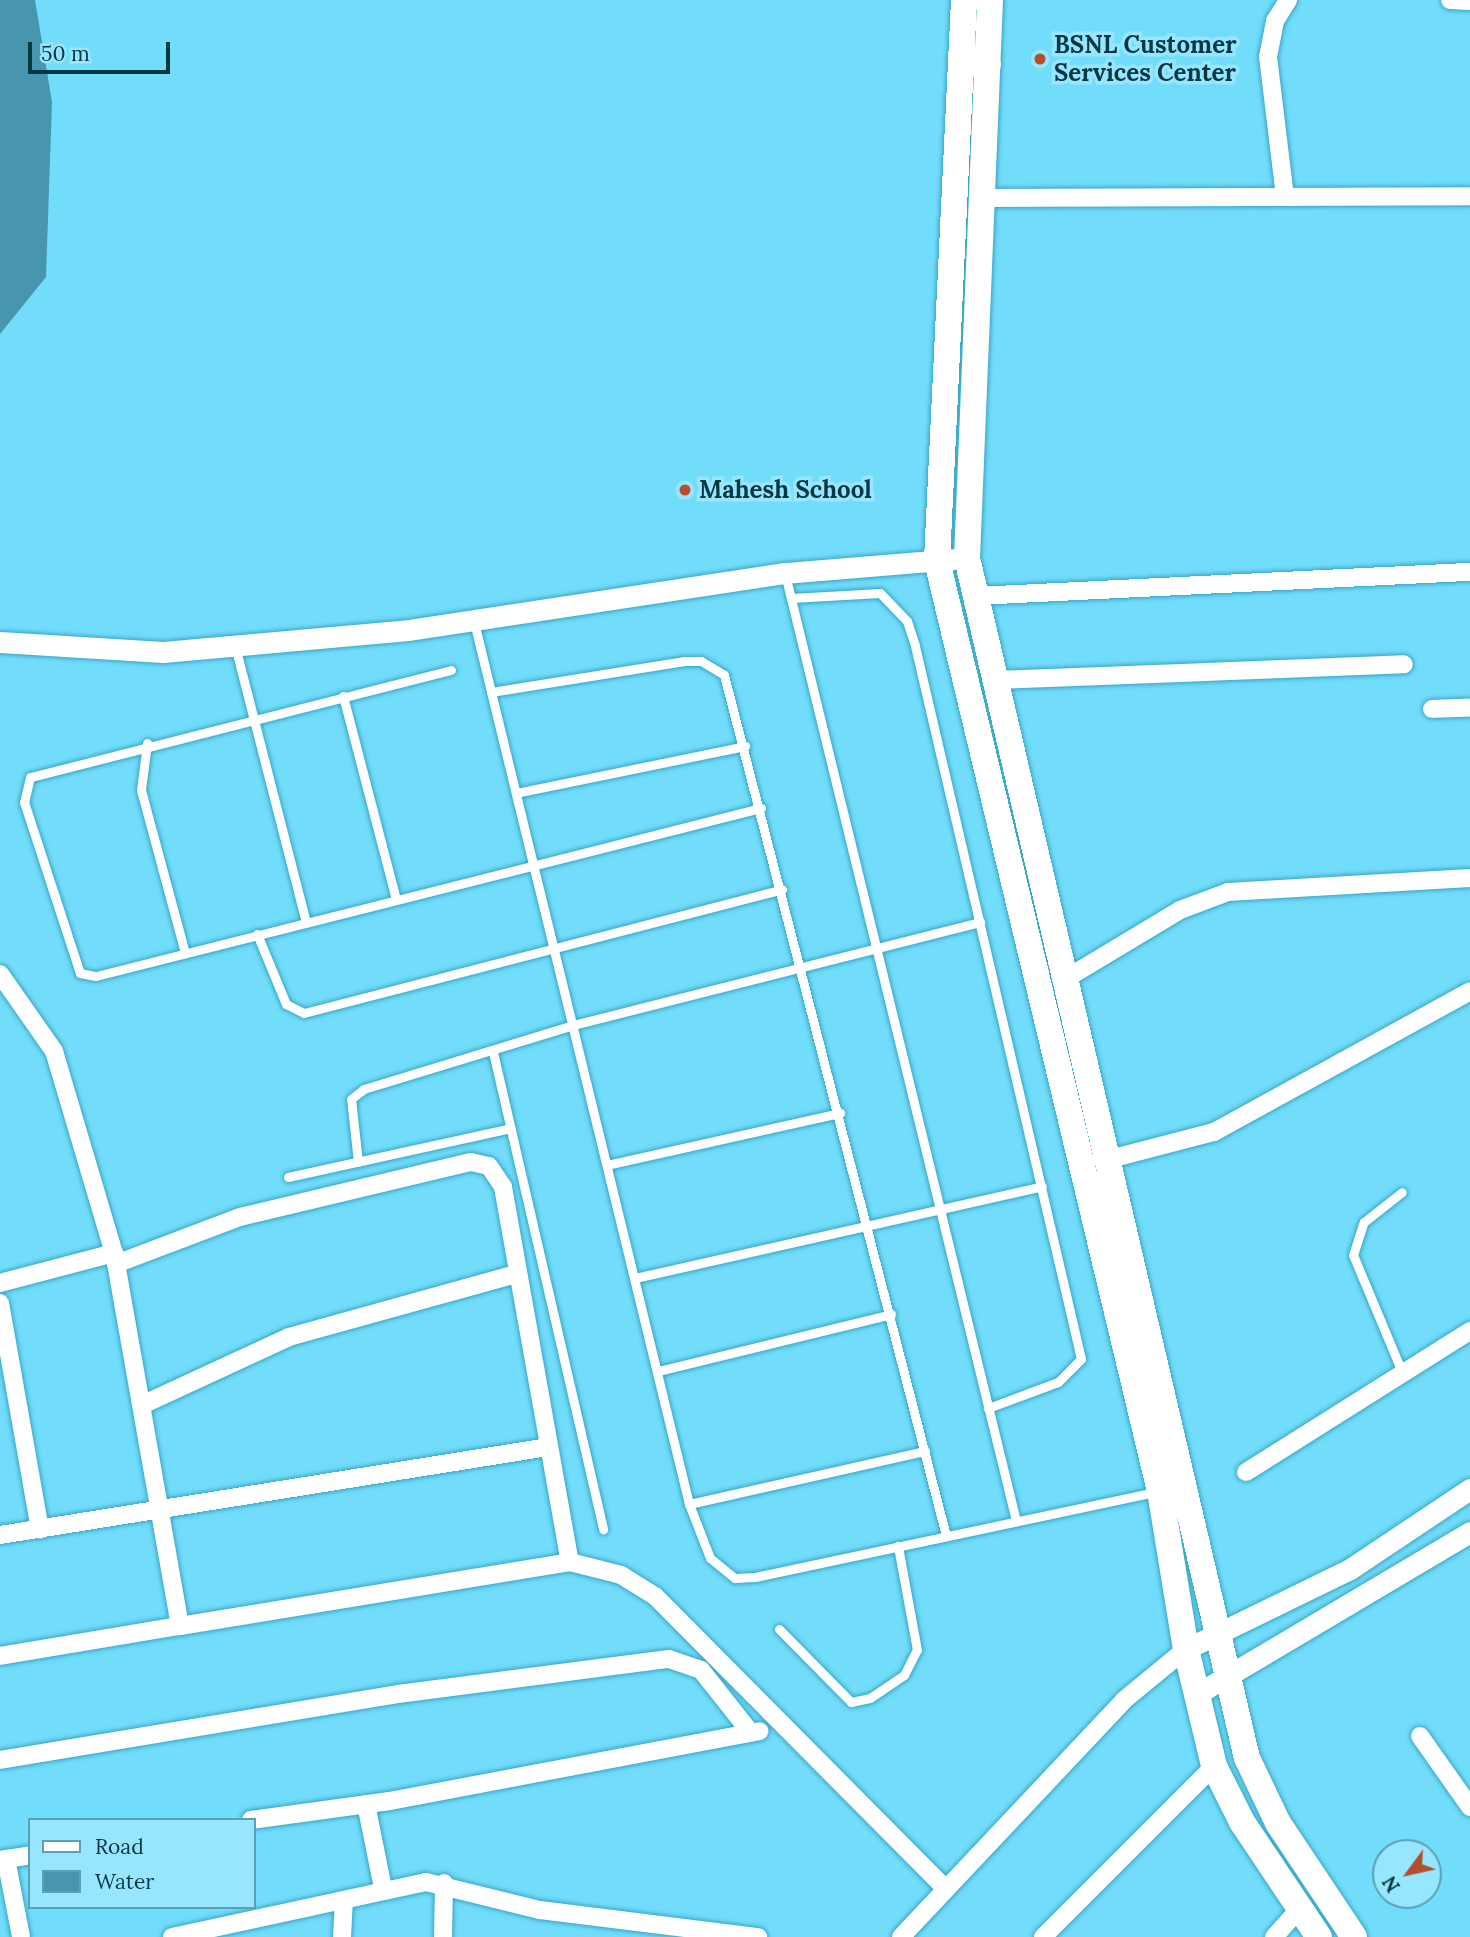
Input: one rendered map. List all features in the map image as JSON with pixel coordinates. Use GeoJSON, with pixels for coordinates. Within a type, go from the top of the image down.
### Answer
{"type":"FeatureCollection","features":[{"type":"Feature","properties":{"kind":"main road"},"geometry":{"type":"LineString","coordinates":[[964,0],[974,63],[981,198],[967,558],[1187,1485],[1247,1758],[1278,1824],[1354,1937]]}},
{"type":"Feature","properties":{"kind":"main road"},"geometry":{"type":"LineString","coordinates":[[990,0],[974,63],[937,561],[1160,1491],[1186,1649],[1214,1766],[1299,1909],[1319,1937]]}},
{"type":"Feature","properties":{"kind":"street"},"geometry":{"type":"LineString","coordinates":[[1285,197],[1268,57],[1275,22],[1288,0]]}},
{"type":"Feature","properties":{"kind":"street"},"geometry":{"type":"LineString","coordinates":[[1450,0],[1470,1]]}},
{"type":"Feature","properties":{"kind":"street"},"geometry":{"type":"LineString","coordinates":[[981,198],[1470,196]]}},
{"type":"Feature","properties":{"kind":"street"},"geometry":{"type":"LineString","coordinates":[[0,642],[163,652],[235,646],[474,622],[785,573],[967,558]]}},
{"type":"Feature","properties":{"kind":"street"},"geometry":{"type":"LineString","coordinates":[[976,596],[1470,572]]}},
{"type":"Feature","properties":{"kind":"street"},"geometry":{"type":"LineString","coordinates":[[996,680],[1404,664]]}},
{"type":"Feature","properties":{"kind":"street"},"geometry":{"type":"LineString","coordinates":[[1432,709],[1470,708]]}},
{"type":"Feature","properties":{"kind":"street"},"geometry":{"type":"LineString","coordinates":[[1067,978],[1180,910],[1228,892],[1470,877]]}},
{"type":"Feature","properties":{"kind":"street"},"geometry":{"type":"LineString","coordinates":[[0,974],[54,1051],[115,1258],[180,1626]]}},
{"type":"Feature","properties":{"kind":"street"},"geometry":{"type":"LineString","coordinates":[[1110,1159],[1214,1132],[1470,991]]}},
{"type":"Feature","properties":{"kind":"street"},"geometry":{"type":"LineString","coordinates":[[0,1283],[115,1258],[240,1217],[471,1162],[499,1177],[570,1562]]}},
{"type":"Feature","properties":{"kind":"street"},"geometry":{"type":"LineString","coordinates":[[142,1405],[289,1337],[516,1274]]}},
{"type":"Feature","properties":{"kind":"street"},"geometry":{"type":"LineString","coordinates":[[0,1303],[40,1529]]}},
{"type":"Feature","properties":{"kind":"street"},"geometry":{"type":"LineString","coordinates":[[1246,1472],[1470,1331]]}},
{"type":"Feature","properties":{"kind":"street"},"geometry":{"type":"LineString","coordinates":[[0,1535],[162,1513],[548,1447]]}},
{"type":"Feature","properties":{"kind":"street"},"geometry":{"type":"LineString","coordinates":[[901,1937],[1124,1700],[1186,1649],[1350,1569],[1470,1489]]}},
{"type":"Feature","properties":{"kind":"street"},"geometry":{"type":"LineString","coordinates":[[1197,1694],[1230,1679],[1470,1532]]}},
{"type":"Feature","properties":{"kind":"street"},"geometry":{"type":"LineString","coordinates":[[0,1656],[570,1562],[621,1576],[655,1595],[779,1727],[945,1888]]}},
{"type":"Feature","properties":{"kind":"street"},"geometry":{"type":"LineString","coordinates":[[0,1760],[398,1694],[669,1659],[701,1670],[751,1733]]}},
{"type":"Feature","properties":{"kind":"street"},"geometry":{"type":"LineString","coordinates":[[256,1819],[366,1804],[779,1727]]}},
{"type":"Feature","properties":{"kind":"street"},"geometry":{"type":"LineString","coordinates":[[1420,1735],[1470,1807]]}},
{"type":"Feature","properties":{"kind":"street"},"geometry":{"type":"LineString","coordinates":[[1043,1937],[1214,1766]]}},
{"type":"Feature","properties":{"kind":"street"},"geometry":{"type":"LineString","coordinates":[[366,1804],[383,1888]]}},
{"type":"Feature","properties":{"kind":"street"},"geometry":{"type":"LineString","coordinates":[[21,1937],[3,1860],[28,1855]]}},
{"type":"Feature","properties":{"kind":"street"},"geometry":{"type":"LineString","coordinates":[[443,1937],[444,1882]]}},
{"type":"Feature","properties":{"kind":"street"},"geometry":{"type":"LineString","coordinates":[[172,1937],[344,1900],[383,1888],[444,1882],[540,1910],[758,1937]]}},
{"type":"Feature","properties":{"kind":"street"},"geometry":{"type":"LineString","coordinates":[[342,1937],[344,1900]]}},
{"type":"Feature","properties":{"kind":"street"},"geometry":{"type":"LineString","coordinates":[[1274,1937],[1299,1909]]}},
{"type":"Feature","properties":{"kind":"lane"},"geometry":{"type":"LineString","coordinates":[[785,573],[1016,1521]]}},
{"type":"Feature","properties":{"kind":"lane"},"geometry":{"type":"LineString","coordinates":[[791,598],[880,593],[907,621],[1082,1359],[1058,1382],[988,1408]]}},
{"type":"Feature","properties":{"kind":"lane"},"geometry":{"type":"LineString","coordinates":[[474,622],[689,1504],[710,1558],[735,1578],[1187,1485]]}},
{"type":"Feature","properties":{"kind":"lane"},"geometry":{"type":"LineString","coordinates":[[235,646],[251,718],[306,922]]}},
{"type":"Feature","properties":{"kind":"lane"},"geometry":{"type":"LineString","coordinates":[[491,692],[701,661],[724,675],[745,746],[840,1113],[946,1536]]}},
{"type":"Feature","properties":{"kind":"lane"},"geometry":{"type":"LineString","coordinates":[[451,670],[38,771],[26,782],[24,802],[80,974],[96,976],[761,808]]}},
{"type":"Feature","properties":{"kind":"lane"},"geometry":{"type":"LineString","coordinates":[[343,696],[396,899]]}},
{"type":"Feature","properties":{"kind":"lane"},"geometry":{"type":"LineString","coordinates":[[147,743],[141,790],[184,953]]}},
{"type":"Feature","properties":{"kind":"lane"},"geometry":{"type":"LineString","coordinates":[[516,793],[745,746]]}},
{"type":"Feature","properties":{"kind":"lane"},"geometry":{"type":"LineString","coordinates":[[257,934],[286,1004],[304,1013],[553,944],[782,889]]}},
{"type":"Feature","properties":{"kind":"lane"},"geometry":{"type":"LineString","coordinates":[[358,1162],[350,1106],[355,1093],[573,1025],[803,972],[878,948],[980,922]]}},
{"type":"Feature","properties":{"kind":"lane"},"geometry":{"type":"LineString","coordinates":[[493,1052],[603,1530]]}},
{"type":"Feature","properties":{"kind":"lane"},"geometry":{"type":"LineString","coordinates":[[607,1165],[840,1113]]}},
{"type":"Feature","properties":{"kind":"lane"},"geometry":{"type":"LineString","coordinates":[[288,1177],[511,1128]]}},
{"type":"Feature","properties":{"kind":"lane"},"geometry":{"type":"LineString","coordinates":[[635,1278],[941,1213],[1042,1186]]}},
{"type":"Feature","properties":{"kind":"lane"},"geometry":{"type":"LineString","coordinates":[[1402,1192],[1364,1222],[1353,1255],[1402,1373]]}},
{"type":"Feature","properties":{"kind":"lane"},"geometry":{"type":"LineString","coordinates":[[658,1371],[891,1314]]}},
{"type":"Feature","properties":{"kind":"lane"},"geometry":{"type":"LineString","coordinates":[[689,1504],[925,1451]]}},
{"type":"Feature","properties":{"kind":"lane"},"geometry":{"type":"LineString","coordinates":[[779,1629],[851,1702],[870,1698],[904,1675],[916,1650],[898,1546]]}},
{"type":"Feature","properties":{"kind":"water"},"geometry":{"type":"Polygon","coordinates":[[[0,0],[35,0],[52,102],[46,277],[0,334],[0,0]]]}},
{"type":"Feature","properties":{"kind":"place","name":"BSNL Customer Services Center"},"geometry":{"type":"Point","coordinates":[1040,59]}},
{"type":"Feature","properties":{"kind":"place","name":"Mahesh School"},"geometry":{"type":"Point","coordinates":[685,490]}}]}
